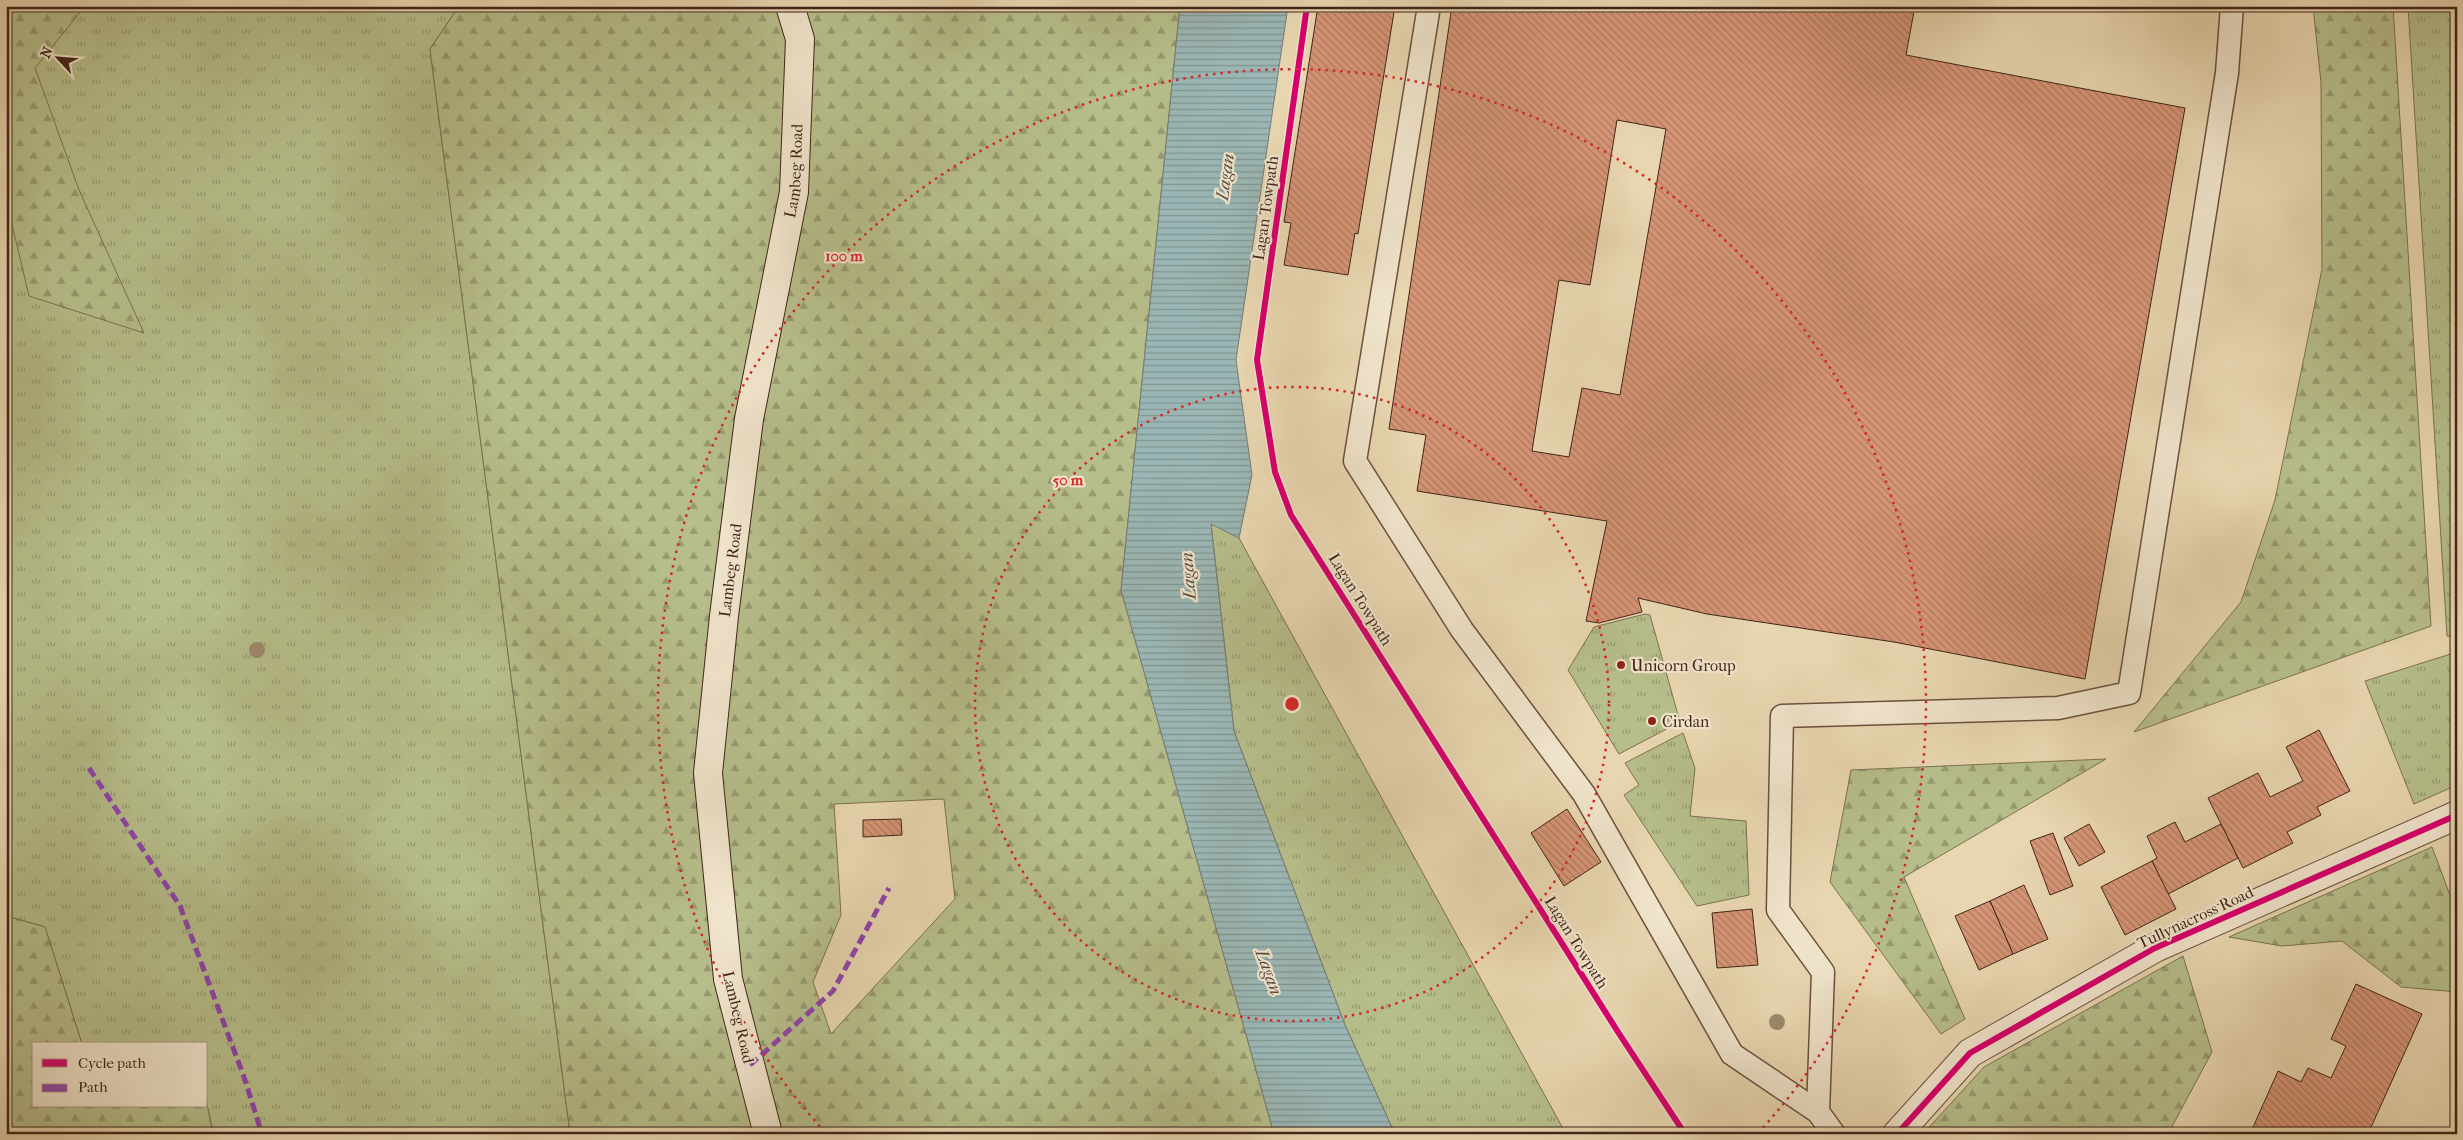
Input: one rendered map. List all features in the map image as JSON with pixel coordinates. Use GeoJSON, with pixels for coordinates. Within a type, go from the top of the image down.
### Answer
{"type":"FeatureCollection","features":[{"type":"Feature","properties":{"kind":"main road","name":"Lambeg Road"},"geometry":{"type":"LineString","coordinates":[[768,1134],[728,979],[708,773],[724,616],[749,419],[794,192],[800,39],[790,6]]}},
{"type":"Feature","properties":{"kind":"main road","name":"Tullynacross Road"},"geometry":{"type":"LineString","coordinates":[[1896,1134],[1970,1053],[2155,948],[2457,816]]}},
{"type":"Feature","properties":{"kind":"lane"},"geometry":{"type":"LineString","coordinates":[[1429,6],[1354,461],[1462,630],[1584,794],[1732,1054],[1818,1112],[1834,1134]]}},
{"type":"Feature","properties":{"kind":"lane"},"geometry":{"type":"LineString","coordinates":[[1818,1112],[1823,972],[1778,910],[1782,716],[2058,708],[2129,693],[2227,73],[2232,6]]}},
{"type":"Feature","properties":{"kind":"green space"},"geometry":{"type":"Polygon","coordinates":[[[6,6],[459,6],[430,49],[570,1134],[213,1134],[208,1108],[208,1042],[81,1042],[45,927],[6,916],[6,6]]]}},
{"type":"Feature","properties":{"kind":"green space"},"geometry":{"type":"Polygon","coordinates":[[[6,6],[85,6],[35,68],[79,190],[144,333],[29,296],[6,199],[6,6]]]}},
{"type":"Feature","properties":{"kind":"green space"},"geometry":{"type":"Polygon","coordinates":[[[459,6],[1180,6],[1121,590],[1274,1134],[570,1134],[430,49],[459,6]],[[944,799],[834,804],[841,915],[813,982],[831,1034],[955,899],[944,799]]]}},
{"type":"Feature","properties":{"kind":"green space"},"geometry":{"type":"Polygon","coordinates":[[[2313,6],[2393,6],[2431,626],[2134,732],[2241,602],[2275,500],[2322,269],[2321,83],[2313,6]]]}},
{"type":"Feature","properties":{"kind":"green space"},"geometry":{"type":"Polygon","coordinates":[[[2408,6],[2457,6],[2457,638],[2447,636],[2408,6]]]}},
{"type":"Feature","properties":{"kind":"green space"},"geometry":{"type":"Polygon","coordinates":[[[1211,523],[1239,538],[1566,1134],[1395,1134],[1345,1025],[1234,731],[1211,523]]]}},
{"type":"Feature","properties":{"kind":"green space"},"geometry":{"type":"Polygon","coordinates":[[[1645,614],[1650,615],[1680,722],[1619,754],[1568,670],[1594,627],[1645,614]]]}},
{"type":"Feature","properties":{"kind":"green space"},"geometry":{"type":"Polygon","coordinates":[[[2457,652],[2457,785],[2414,804],[2365,681],[2457,652]]]}},
{"type":"Feature","properties":{"kind":"green space"},"geometry":{"type":"Polygon","coordinates":[[[1683,733],[1695,768],[1690,816],[1746,821],[1749,895],[1697,906],[1624,795],[1639,785],[1625,763],[1683,733]]]}},
{"type":"Feature","properties":{"kind":"green space"},"geometry":{"type":"Polygon","coordinates":[[[2106,759],[1904,877],[1965,1019],[1941,1034],[1830,882],[1851,770],[2106,759]]]}},
{"type":"Feature","properties":{"kind":"green space"},"geometry":{"type":"Polygon","coordinates":[[[2432,847],[2457,914],[2457,992],[2401,987],[2342,941],[2282,946],[2229,937],[2432,847]]]}},
{"type":"Feature","properties":{"kind":"green space"},"geometry":{"type":"Polygon","coordinates":[[[6,916],[45,927],[81,1042],[32,1042],[32,1108],[208,1108],[213,1134],[6,1134],[6,916]]]}},
{"type":"Feature","properties":{"kind":"green space"},"geometry":{"type":"Polygon","coordinates":[[[2183,956],[2212,1052],[2168,1134],[1923,1134],[1984,1067],[2183,956]]]}},
{"type":"Feature","properties":{"kind":"water","name":"Lagan"},"geometry":{"type":"Polygon","coordinates":[[[1180,6],[1288,6],[1236,360],[1252,475],[1239,538],[1211,524],[1234,731],[1345,1025],[1395,1134],[1274,1134],[1121,590],[1180,6]]]}},
{"type":"Feature","properties":{"kind":"building"},"geometry":{"type":"Polygon","coordinates":[[[1318,6],[1395,6],[1358,234],[1355,233],[1348,275],[1284,265],[1291,223],[1284,222],[1318,6]]]}},
{"type":"Feature","properties":{"kind":"building"},"geometry":{"type":"Polygon","coordinates":[[[1452,6],[1915,6],[1906,55],[2185,108],[2085,679],[1894,642],[1707,614],[1638,598],[1642,612],[1599,623],[1586,621],[1607,521],[1417,491],[1426,435],[1389,429],[1452,6]],[[1617,120],[1590,285],[1559,280],[1532,451],[1569,457],[1582,388],[1620,395],[1666,129],[1617,120]]]}},
{"type":"Feature","properties":{"kind":"building"},"geometry":{"type":"Polygon","coordinates":[[[2319,730],[2350,791],[2317,807],[2321,815],[2287,832],[2293,843],[2243,868],[2208,798],[2258,773],[2270,797],[2303,781],[2286,747],[2319,730]]]}},
{"type":"Feature","properties":{"kind":"building"},"geometry":{"type":"Polygon","coordinates":[[[1567,809],[1601,862],[1564,886],[1531,833],[1567,809]]]}},
{"type":"Feature","properties":{"kind":"building"},"geometry":{"type":"Polygon","coordinates":[[[901,819],[902,835],[863,837],[863,820],[901,819]]]}},
{"type":"Feature","properties":{"kind":"building"},"geometry":{"type":"Polygon","coordinates":[[[2175,822],[2185,842],[2221,824],[2238,858],[2168,894],[2152,861],[2157,858],[2147,836],[2175,822]]]}},
{"type":"Feature","properties":{"kind":"building"},"geometry":{"type":"Polygon","coordinates":[[[2089,824],[2105,852],[2079,866],[2064,838],[2089,824]]]}},
{"type":"Feature","properties":{"kind":"building"},"geometry":{"type":"Polygon","coordinates":[[[2053,833],[2073,886],[2050,895],[2030,841],[2053,833]]]}},
{"type":"Feature","properties":{"kind":"building"},"geometry":{"type":"Polygon","coordinates":[[[2152,861],[2176,909],[2125,935],[2101,887],[2152,861]]]}},
{"type":"Feature","properties":{"kind":"building"},"geometry":{"type":"Polygon","coordinates":[[[2024,885],[2048,939],[2013,954],[1990,901],[2024,885]]]}},
{"type":"Feature","properties":{"kind":"building"},"geometry":{"type":"Polygon","coordinates":[[[1990,901],[2013,954],[1979,970],[1955,916],[1990,901]]]}},
{"type":"Feature","properties":{"kind":"building"},"geometry":{"type":"Polygon","coordinates":[[[1752,909],[1758,965],[1717,968],[1712,913],[1752,909]]]}},
{"type":"Feature","properties":{"kind":"building"},"geometry":{"type":"Polygon","coordinates":[[[2356,984],[2422,1014],[2368,1134],[2250,1134],[2278,1071],[2301,1082],[2308,1068],[2331,1078],[2346,1046],[2331,1039],[2356,984]]]}},
{"type":"Feature","properties":{"kind":"marked path"},"geometry":{"type":"LineString","coordinates":[[89,768],[180,906],[244,1077],[262,1134]]}},
{"type":"Feature","properties":{"kind":"marked path"},"geometry":{"type":"LineString","coordinates":[[750,1065],[833,991],[889,888]]}},
{"type":"Feature","properties":{"kind":"cycle path","name":"Lagan Towpath"},"geometry":{"type":"LineString","coordinates":[[1307,6],[1257,360],[1275,472],[1291,515],[1618,1032],[1685,1134]]}},
{"type":"Feature","properties":{"kind":"cycle path"},"geometry":{"type":"LineString","coordinates":[[1897,1134],[1970,1053],[2155,948],[2457,815]]}},
{"type":"Feature","properties":{"kind":"place","name":"Unicorn Group"},"geometry":{"type":"Point","coordinates":[1621,665]}},
{"type":"Feature","properties":{"kind":"place","name":"Cirdan"},"geometry":{"type":"Point","coordinates":[1652,721]}}]}
